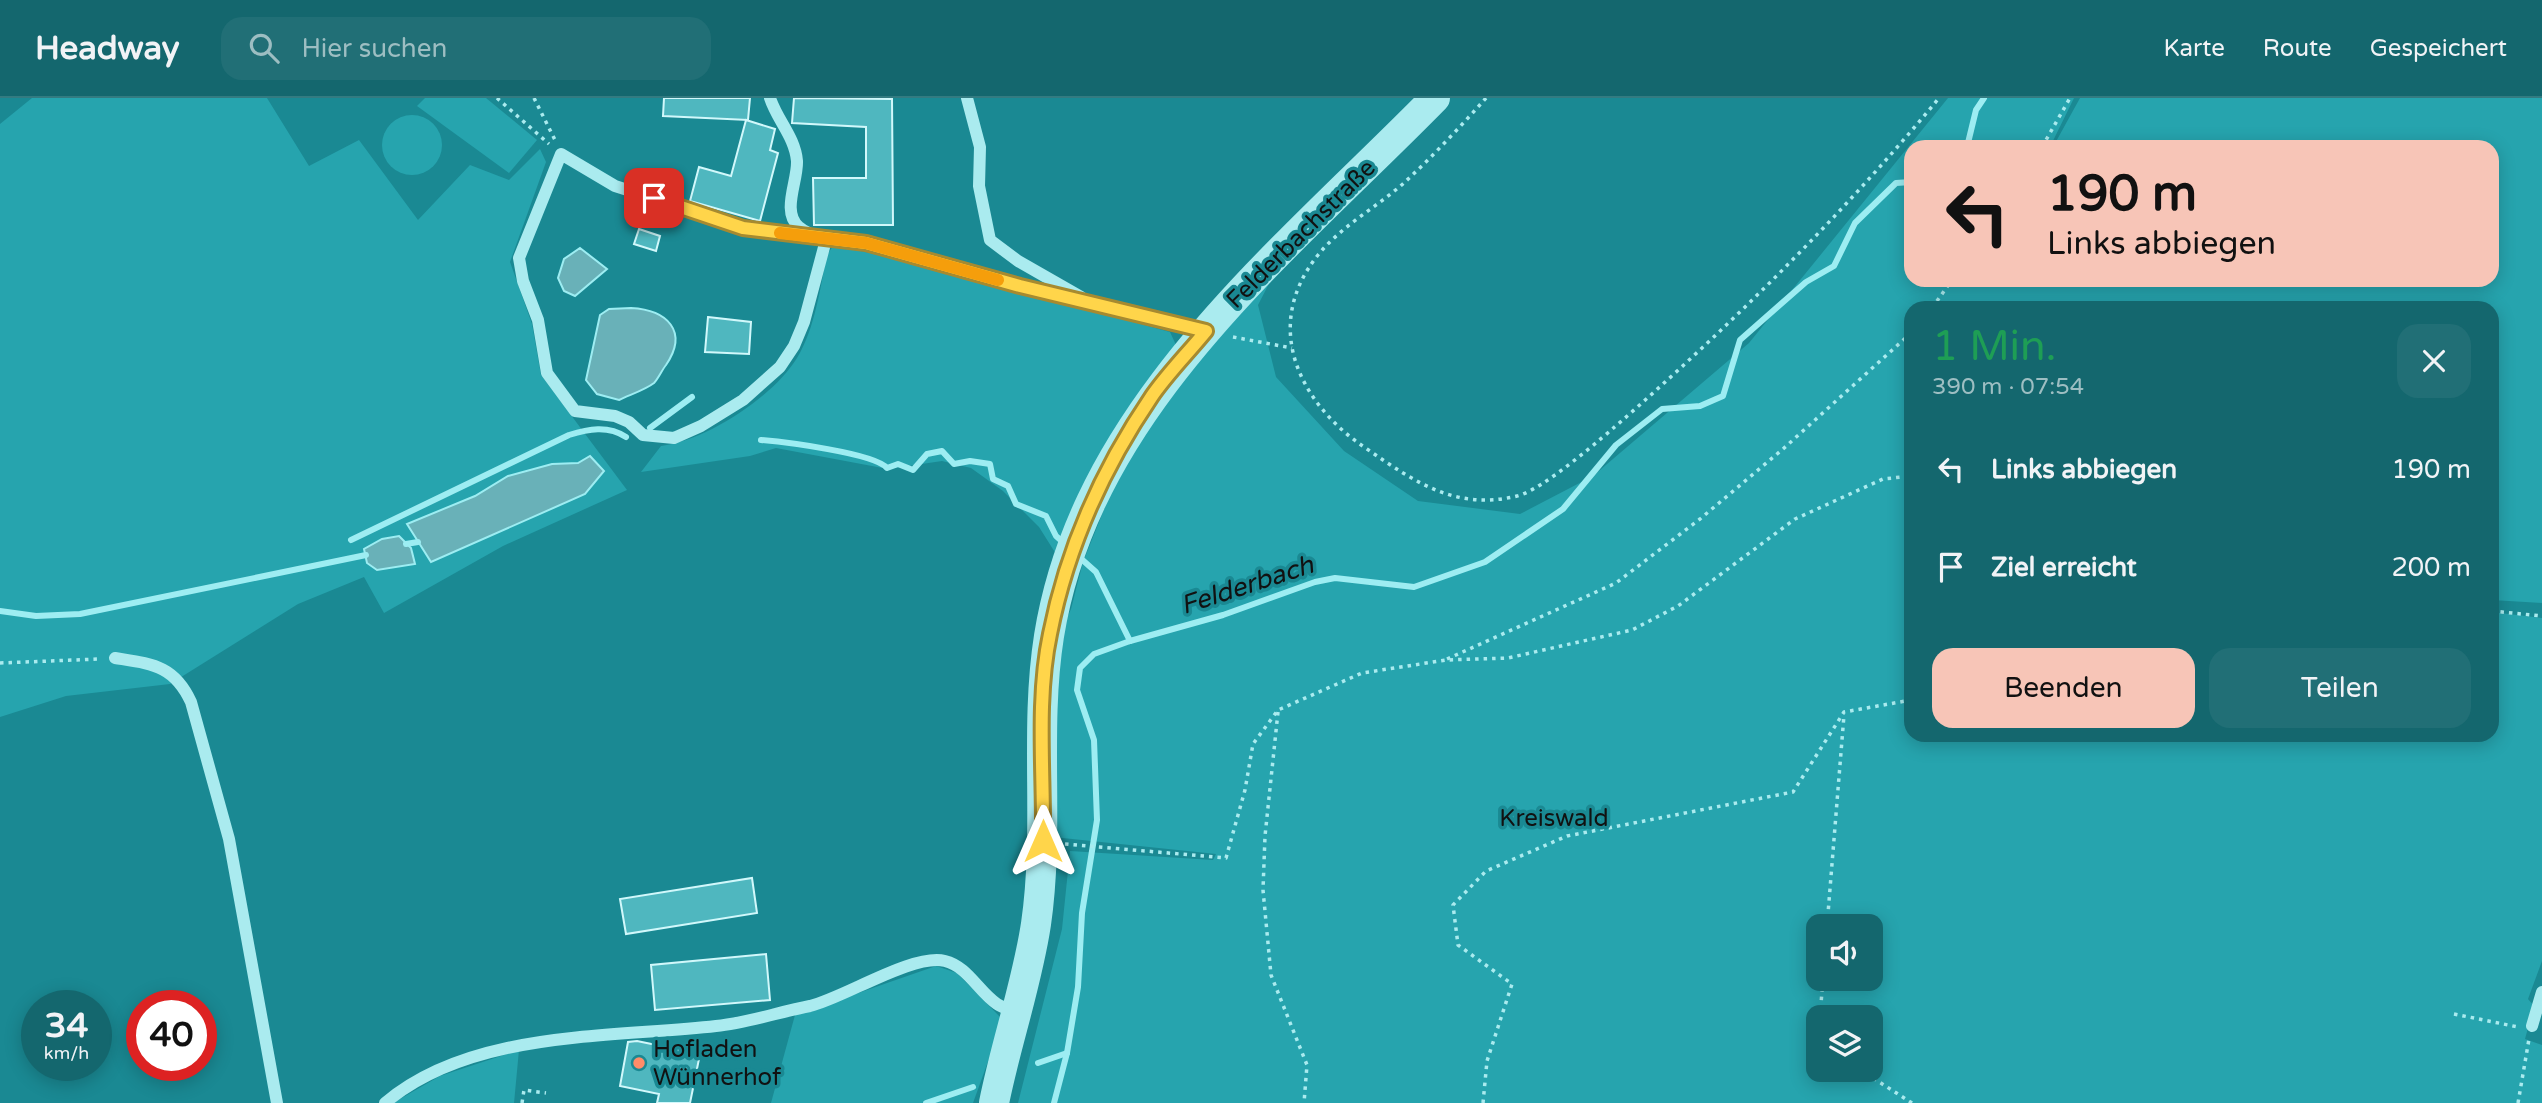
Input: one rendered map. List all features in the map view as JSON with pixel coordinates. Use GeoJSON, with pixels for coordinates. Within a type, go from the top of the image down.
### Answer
{"type":"FeatureCollection","features":[{"type":"Feature","properties":{"kind":"street","name":"Felderbachstraße"},"geometry":{"type":"LineString","coordinates":[[994,1103],[1036,923],[1043,841],[1044,701],[1049,636],[1068,561],[1104,473],[1153,395],[1206,331],[1435,98]]}},
{"type":"Feature","properties":{"kind":"lane"},"geometry":{"type":"LineString","coordinates":[[770,98],[791,139],[797,162],[791,215],[798,227],[811,234]]}},
{"type":"Feature","properties":{"kind":"lane"},"geometry":{"type":"LineString","coordinates":[[967,98],[980,147],[979,186],[989,240],[1018,261],[1097,305]]}},
{"type":"Feature","properties":{"kind":"lane"},"geometry":{"type":"LineString","coordinates":[[827,236],[804,322],[780,367],[743,400],[701,426],[674,438],[643,435],[629,422],[615,416],[575,411],[547,373],[538,320],[523,281],[519,258],[561,154],[615,186],[743,228],[790,235],[811,234],[827,236],[866,243],[1097,305],[1206,331]]}},
{"type":"Feature","properties":{"kind":"lane"},"geometry":{"type":"LineString","coordinates":[[115,658],[156,664],[182,682],[191,702],[229,839],[277,1103]]}},
{"type":"Feature","properties":{"kind":"lane"},"geometry":{"type":"LineString","coordinates":[[385,1103],[432,1073],[534,1041],[720,1026],[816,1004],[901,969],[933,961],[945,961],[958,967],[998,1004],[1017,1013]]}},
{"type":"Feature","properties":{"kind":"lane"},"geometry":{"type":"LineString","coordinates":[[2532,1026],[2542,992]]}},
{"type":"Feature","properties":{"kind":"path"},"geometry":{"type":"LineString","coordinates":[[497,98],[561,154]]}},
{"type":"Feature","properties":{"kind":"path"},"geometry":{"type":"LineString","coordinates":[[534,98],[561,154]]}},
{"type":"Feature","properties":{"kind":"path"},"geometry":{"type":"LineString","coordinates":[[1486,98],[1405,182],[1318,255],[1294,295],[1289,326],[1296,366],[1318,406],[1358,443],[1422,486],[1469,501],[1520,496],[1587,452],[1750,303],[1839,210],[1939,98]]}},
{"type":"Feature","properties":{"kind":"path"},"geometry":{"type":"LineString","coordinates":[[2046,140],[2070,98]]}},
{"type":"Feature","properties":{"kind":"path"},"geometry":{"type":"LineString","coordinates":[[1206,331],[1292,348]]}},
{"type":"Feature","properties":{"kind":"path"},"geometry":{"type":"LineString","coordinates":[[1446,660],[1616,583],[1762,466],[1904,339]]}},
{"type":"Feature","properties":{"kind":"path"},"geometry":{"type":"LineString","coordinates":[[1075,845],[1226,858],[1245,790],[1253,744],[1278,710],[1362,673],[1446,660],[1507,658],[1632,630],[1678,606],[1795,519],[1883,479],[1904,477]]}},
{"type":"Feature","properties":{"kind":"path"},"geometry":{"type":"LineString","coordinates":[[2499,612],[2542,616]]}},
{"type":"Feature","properties":{"kind":"path"},"geometry":{"type":"LineString","coordinates":[[0,663],[115,658]]}},
{"type":"Feature","properties":{"kind":"path"},"geometry":{"type":"LineString","coordinates":[[1483,1103],[1487,1062],[1512,984],[1458,945],[1453,905],[1486,871],[1567,836],[1793,792],[1844,712],[1904,701]]}},
{"type":"Feature","properties":{"kind":"path"},"geometry":{"type":"LineString","coordinates":[[1278,710],[1265,836],[1263,890],[1271,975],[1307,1065],[1304,1103]]}},
{"type":"Feature","properties":{"kind":"path"},"geometry":{"type":"LineString","coordinates":[[1828,914],[1844,712]]}},
{"type":"Feature","properties":{"kind":"path"},"geometry":{"type":"LineString","coordinates":[[2454,1014],[2518,1027],[2532,1026],[2518,1103]]}},
{"type":"Feature","properties":{"kind":"path"},"geometry":{"type":"LineString","coordinates":[[1879,1082],[1912,1103]]}},
{"type":"Feature","properties":{"kind":"path"},"geometry":{"type":"LineString","coordinates":[[522,1103],[524,1090],[546,1093]]}},
{"type":"Feature","properties":{"kind":"green space"},"geometry":{"type":"Polygon","coordinates":[[[32,98],[267,98],[309,166],[359,140],[418,220],[470,165],[509,180],[540,149],[546,162],[510,262],[532,324],[541,375],[627,490],[503,546],[384,613],[364,577],[298,604],[170,684],[66,696],[0,717],[0,124],[32,98]]]}},
{"type":"Feature","properties":{"kind":"green space"},"geometry":{"type":"Polygon","coordinates":[[[425,98],[486,98],[537,140],[509,173],[417,106],[425,98]]]}},
{"type":"Feature","properties":{"kind":"green space"},"geometry":{"type":"Polygon","coordinates":[[[1948,98],[2074,98],[2053,140],[1914,140],[1948,98]]]}},
{"type":"Feature","properties":{"kind":"green space","name":"Kreiswald"},"geometry":{"type":"Polygon","coordinates":[[[2080,98],[2542,98],[2542,603],[2499,600],[2499,301],[1904,301],[1904,742],[2499,742],[2499,613],[2542,618],[2542,961],[2528,999],[2534,1006],[2525,1039],[2542,1045],[2542,1103],[1018,1103],[1062,929],[1070,851],[1213,860],[1216,854],[1053,837],[1056,644],[1071,609],[1083,562],[1117,477],[1159,405],[1276,270],[1258,305],[1276,377],[1344,451],[1418,501],[1520,514],[1593,476],[1749,343],[1904,152],[1904,287],[2499,287],[2499,140],[2057,140],[2080,98]]]}},
{"type":"Feature","properties":{"kind":"green space"},"geometry":{"type":"Polygon","coordinates":[[[406,115],[418,115],[434,123],[440,133],[440,157],[434,167],[418,175],[406,175],[390,167],[382,151],[382,139],[390,123],[406,115]]]}},
{"type":"Feature","properties":{"kind":"green space"},"geometry":{"type":"Polygon","coordinates":[[[833,246],[897,258],[1170,332],[1176,345],[1056,554],[1039,527],[1003,491],[971,468],[942,461],[888,469],[776,448],[750,456],[641,472],[661,446],[698,436],[737,415],[772,388],[786,373],[797,358],[808,334],[827,255],[833,246]]]}},
{"type":"Feature","properties":{"kind":"green space"},"geometry":{"type":"Polygon","coordinates":[[[936,966],[957,973],[1003,1020],[973,1103],[771,1103],[795,1015],[936,966]]]}},
{"type":"Feature","properties":{"kind":"green space"},"geometry":{"type":"Polygon","coordinates":[[[519,1050],[514,1103],[393,1103],[440,1076],[519,1050]]]}},
{"type":"Feature","properties":{"kind":"shaded area"},"geometry":{"type":"Polygon","coordinates":[[[580,248],[607,269],[575,296],[564,291],[558,278],[564,259],[580,248]]]}},
{"type":"Feature","properties":{"kind":"shaded area"},"geometry":{"type":"Polygon","coordinates":[[[631,308],[655,313],[664,318],[675,333],[675,342],[673,353],[654,383],[619,400],[597,394],[586,380],[600,315],[609,309],[631,308]]]}},
{"type":"Feature","properties":{"kind":"shaded area"},"geometry":{"type":"Polygon","coordinates":[[[590,456],[604,471],[585,494],[431,562],[407,524],[475,496],[508,476],[552,464],[578,463],[590,456]]]}},
{"type":"Feature","properties":{"kind":"shaded area"},"geometry":{"type":"Polygon","coordinates":[[[399,536],[411,548],[415,564],[377,570],[367,563],[364,549],[382,539],[399,536]]]}},
{"type":"Feature","properties":{"kind":"building"},"geometry":{"type":"Polygon","coordinates":[[[664,98],[750,98],[748,120],[663,116],[664,98]]]}},
{"type":"Feature","properties":{"kind":"building"},"geometry":{"type":"Polygon","coordinates":[[[794,98],[892,99],[893,225],[814,225],[813,178],[866,178],[866,127],[792,123],[794,98]]]}},
{"type":"Feature","properties":{"kind":"building"},"geometry":{"type":"Polygon","coordinates":[[[746,120],[775,129],[770,150],[778,153],[760,221],[690,201],[699,167],[731,176],[746,120]]]}},
{"type":"Feature","properties":{"kind":"building"},"geometry":{"type":"Polygon","coordinates":[[[639,229],[660,236],[656,251],[634,244],[639,229]]]}},
{"type":"Feature","properties":{"kind":"building"},"geometry":{"type":"Polygon","coordinates":[[[708,317],[751,322],[749,354],[705,352],[708,317]]]}},
{"type":"Feature","properties":{"kind":"building"},"geometry":{"type":"Polygon","coordinates":[[[752,878],[757,913],[626,934],[620,899],[752,878]]]}},
{"type":"Feature","properties":{"kind":"building"},"geometry":{"type":"Polygon","coordinates":[[[766,954],[770,1000],[655,1010],[651,965],[766,954]]]}},
{"type":"Feature","properties":{"kind":"building"},"geometry":{"type":"Polygon","coordinates":[[[637,1041],[700,1054],[690,1103],[657,1103],[659,1094],[620,1086],[628,1042],[637,1041]]]}},
{"type":"Feature","properties":{"kind":"waterway","name":"Felderbach"},"geometry":{"type":"LineString","coordinates":[[1969,140],[1976,110],[1984,98]]}},
{"type":"Feature","properties":{"kind":"waterway","name":"Felderbach"},"geometry":{"type":"LineString","coordinates":[[1054,1103],[1067,1053],[1078,987],[1082,913],[1097,820],[1094,740],[1077,690],[1080,668],[1094,654],[1223,615],[1315,582],[1335,578],[1414,587],[1485,562],[1563,509],[1616,445],[1662,409],[1700,406],[1723,396],[1740,340],[1806,282],[1834,266],[1855,223],[1896,183],[1904,182]]}},
{"type":"Feature","properties":{"kind":"waterway"},"geometry":{"type":"LineString","coordinates":[[650,428],[692,397]]}},
{"type":"Feature","properties":{"kind":"waterway"},"geometry":{"type":"LineString","coordinates":[[351,540],[569,435],[598,429],[626,437]]}},
{"type":"Feature","properties":{"kind":"waterway"},"geometry":{"type":"LineString","coordinates":[[761,440],[847,453],[887,468],[898,464],[913,470],[927,454],[942,451],[954,464],[970,461],[990,464],[993,479],[1008,486],[1016,504],[1046,516],[1056,536],[1065,544]]}},
{"type":"Feature","properties":{"kind":"waterway"},"geometry":{"type":"LineString","coordinates":[[406,544],[418,542]]}},
{"type":"Feature","properties":{"kind":"waterway"},"geometry":{"type":"LineString","coordinates":[[0,611],[36,616],[80,614],[366,555]]}},
{"type":"Feature","properties":{"kind":"waterway"},"geometry":{"type":"LineString","coordinates":[[1078,556],[1096,572],[1130,641]]}},
{"type":"Feature","properties":{"kind":"waterway"},"geometry":{"type":"LineString","coordinates":[[1038,1063],[1067,1053]]}},
{"type":"Feature","properties":{"kind":"waterway"},"geometry":{"type":"LineString","coordinates":[[926,1103],[973,1087]]}},
{"type":"Feature","properties":{"kind":"slow traffic"},"geometry":{"type":"LineString","coordinates":[[780,233],[811,234],[866,243],[998,280]]}},
{"type":"Feature","properties":{"kind":"place","name":"Hofladen Wünnerhof"},"geometry":{"type":"Point","coordinates":[639,1063]}},
{"type":"Feature","properties":{"kind":"route"},"geometry":{"type":"LineString","coordinates":[[654,198],[743,228],[790,235],[811,234],[866,243],[1020,286],[1206,331],[1153,395],[1104,473],[1068,561],[1049,636],[1044,701],[1043,841]]}}]}
